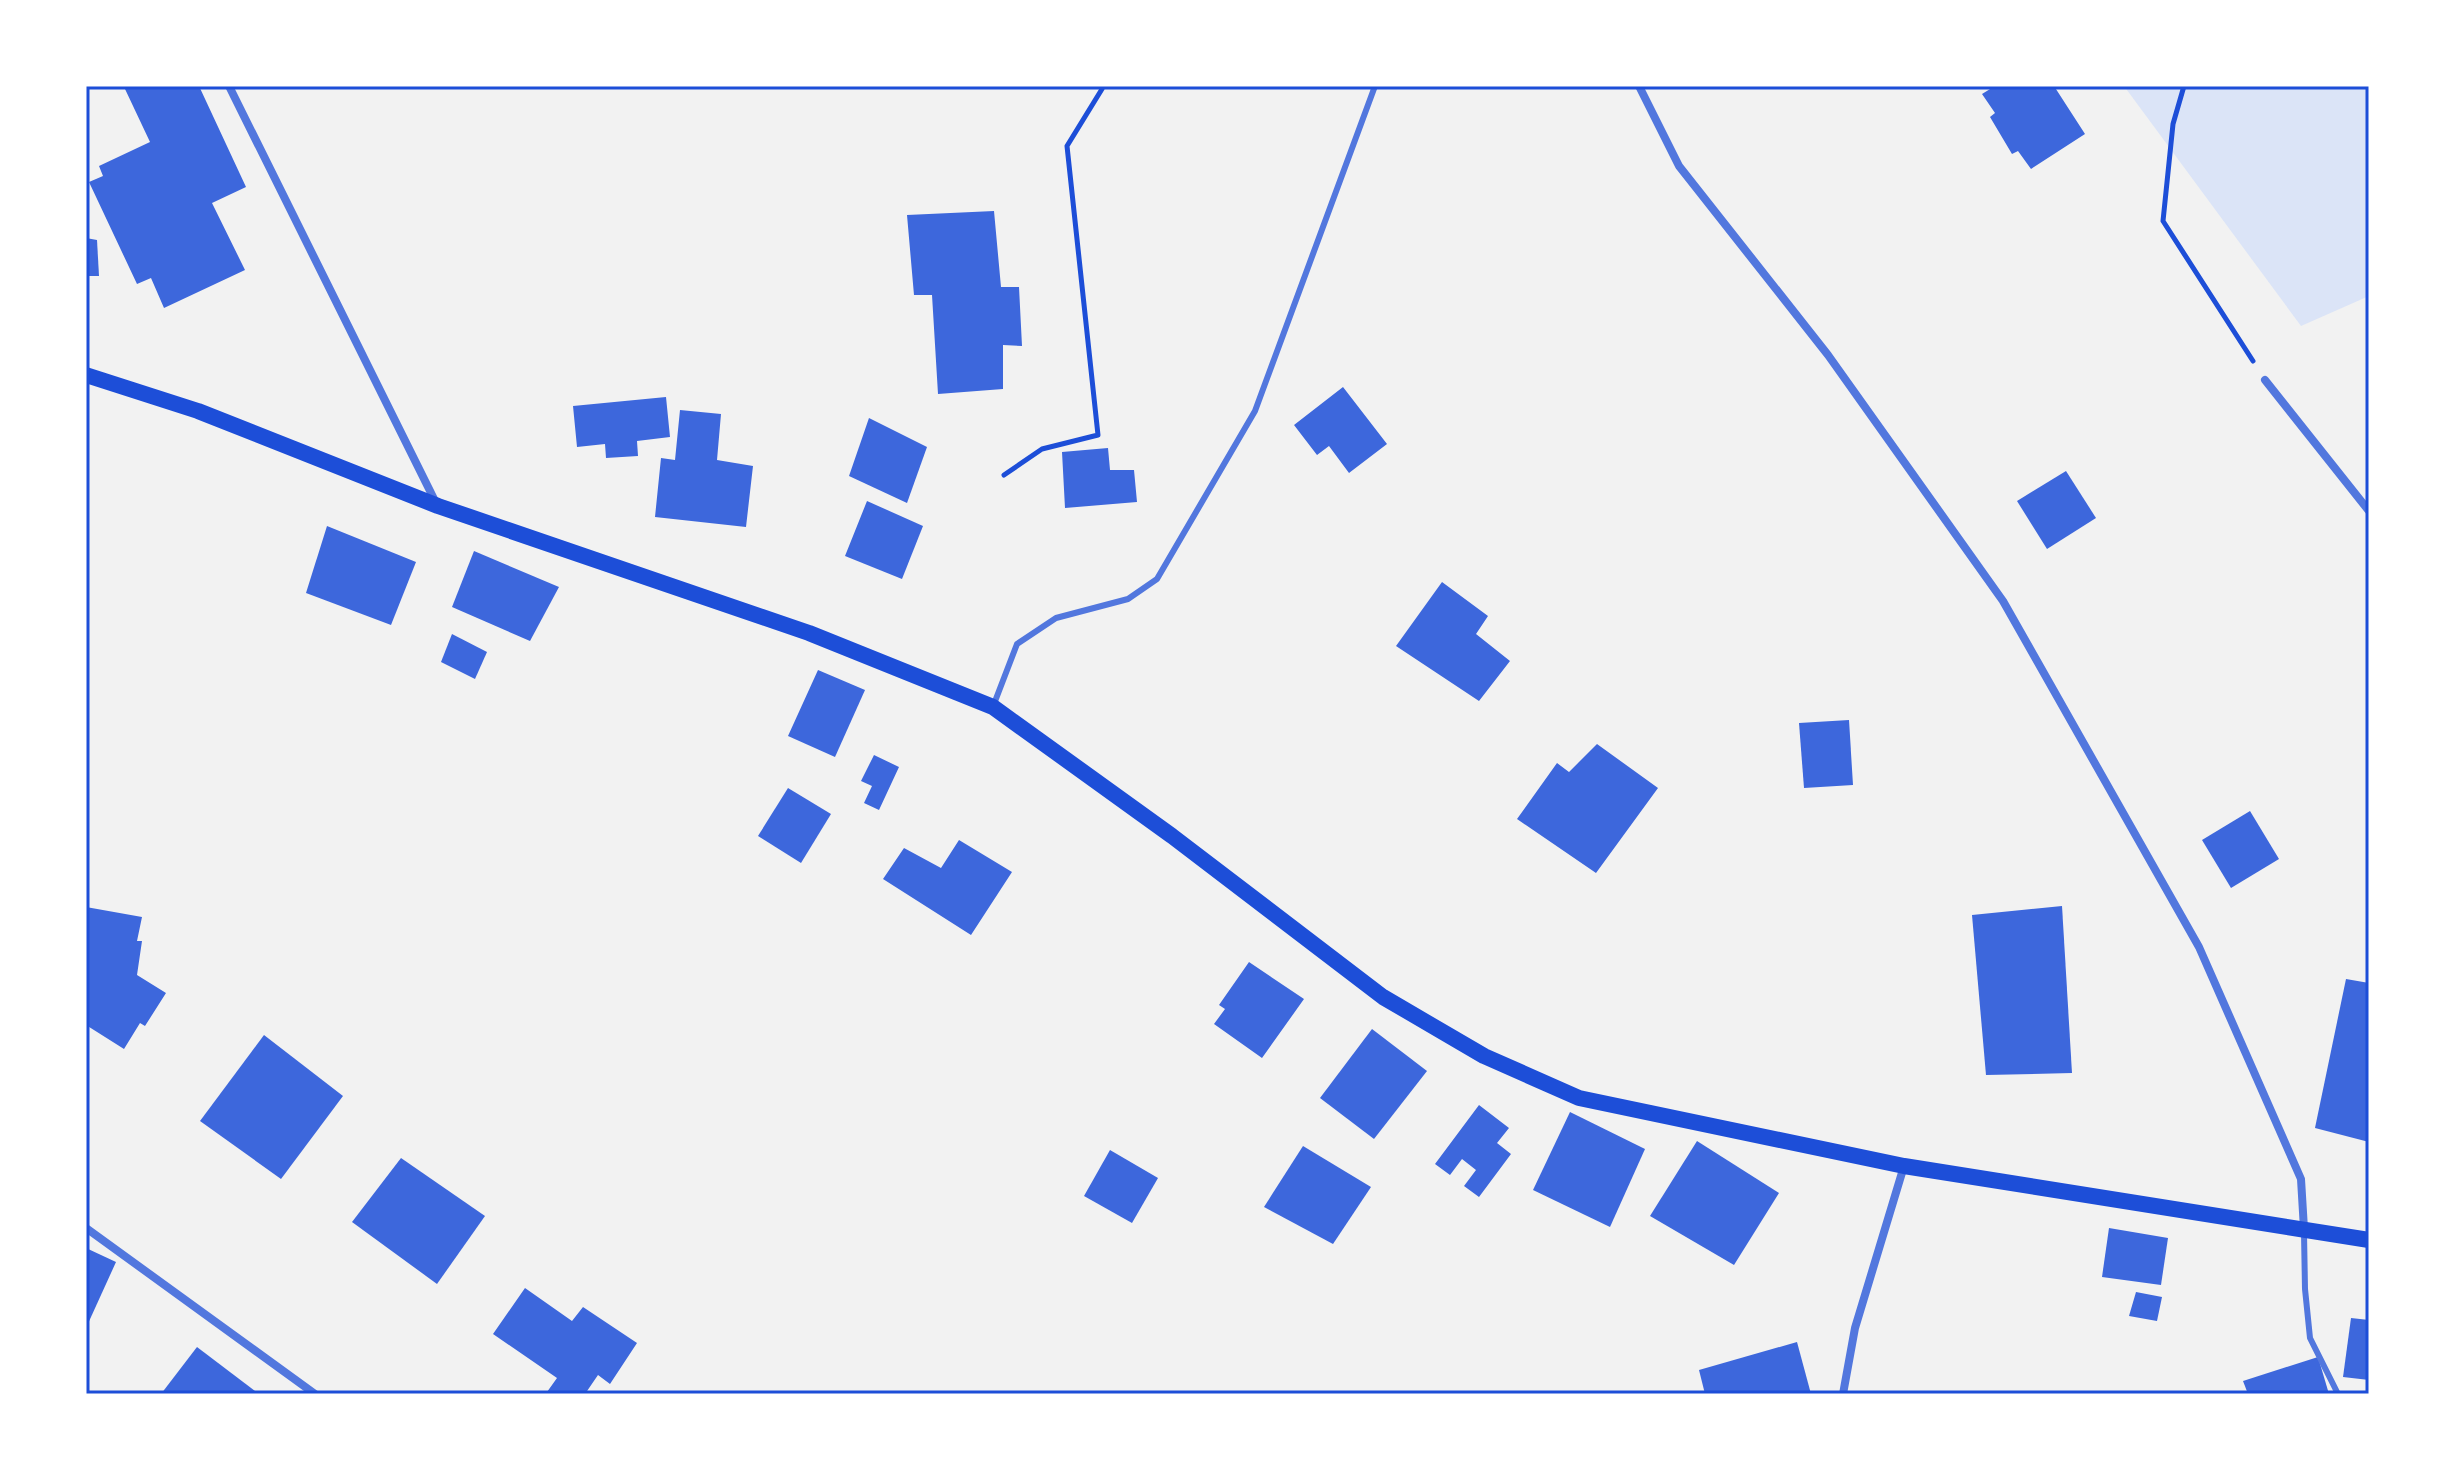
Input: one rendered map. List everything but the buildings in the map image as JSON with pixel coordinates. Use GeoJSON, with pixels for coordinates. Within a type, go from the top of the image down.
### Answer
{"type":"FeatureCollection","features":[{"type":"Feature","properties":{"kind":"main road"},"geometry":{"type":"LineString","coordinates":[[86,375],[198,411],[438,506],[809,633],[993,707],[1172,836],[1383,997],[1484,1056],[1579,1098],[1904,1166],[2369,1240]]}},
{"type":"Feature","properties":{"kind":"street"},"geometry":{"type":"LineString","coordinates":[[229,86],[438,506]]}},
{"type":"Feature","properties":{"kind":"street"},"geometry":{"type":"LineString","coordinates":[[1639,86],[1679,166],[1828,355],[2003,601],[2199,947],[2301,1179],[2304,1230]]}},
{"type":"Feature","properties":{"kind":"street"},"geometry":{"type":"LineString","coordinates":[[2265,380],[2369,511]]}},
{"type":"Feature","properties":{"kind":"street"},"geometry":{"type":"LineString","coordinates":[[1843,1394],[1855,1328],[1904,1166]]}},
{"type":"Feature","properties":{"kind":"street"},"geometry":{"type":"LineString","coordinates":[[86,1228],[315,1394]]}},
{"type":"Feature","properties":{"kind":"lane"},"geometry":{"type":"LineString","coordinates":[[993,707],[1017,644],[1056,618],[1128,599],[1157,579],[1255,411],[1375,86]]}},
{"type":"Feature","properties":{"kind":"lane"},"geometry":{"type":"LineString","coordinates":[[2304,1230],[2310,1338],[2338,1394]]}},
{"type":"Feature","properties":{"kind":"path"},"geometry":{"type":"LineString","coordinates":[[1004,475],[1042,449],[1098,435],[1067,146],[1102,86]]}},
{"type":"Feature","properties":{"kind":"path"},"geometry":{"type":"LineString","coordinates":[[2184,86],[2173,124],[2163,221],[2265,380]]}},
{"type":"Feature","properties":{"kind":"shaded area"},"geometry":{"type":"Polygon","coordinates":[[[2124,86],[2369,86],[2369,296],[2301,326],[2124,86]]]}}]}
